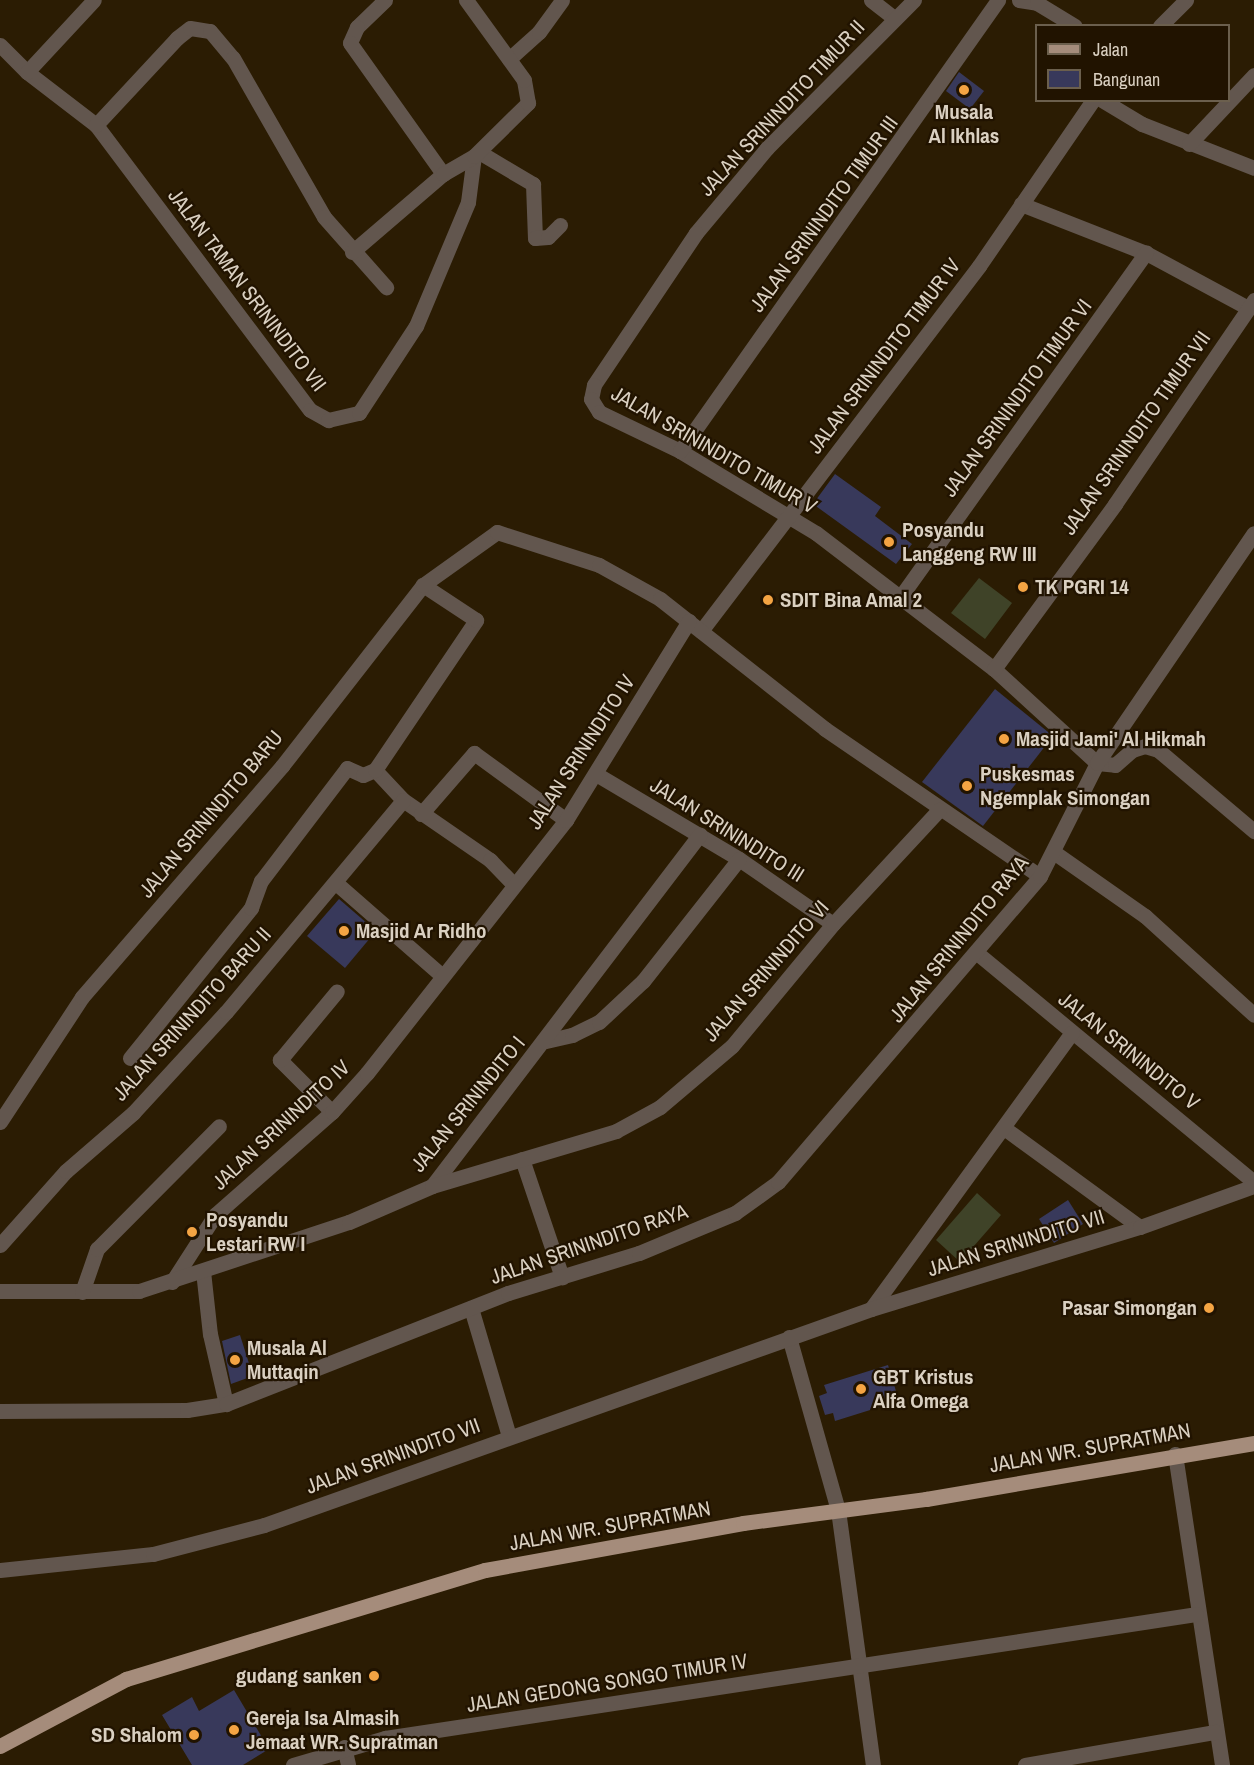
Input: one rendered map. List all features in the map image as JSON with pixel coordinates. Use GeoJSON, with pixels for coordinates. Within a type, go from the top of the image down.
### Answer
{"type":"FeatureCollection","features":[{"type":"Feature","properties":{"kind":"main road","name":"JALAN WR. SUPRATMAN"},"geometry":{"type":"LineString","coordinates":[[0,1746],[126,1679],[485,1570],[1175,1454],[1254,1443]]}},
{"type":"Feature","properties":{"kind":"street"},"geometry":{"type":"LineString","coordinates":[[27,72],[94,0]]}},
{"type":"Feature","properties":{"kind":"street"},"geometry":{"type":"LineString","coordinates":[[385,0],[357,27],[350,43],[443,174]]}},
{"type":"Feature","properties":{"kind":"street"},"geometry":{"type":"LineString","coordinates":[[352,252],[443,174],[476,154],[528,103],[524,80],[466,0]]}},
{"type":"Feature","properties":{"kind":"street"},"geometry":{"type":"LineString","coordinates":[[509,59],[539,32],[562,0]]}},
{"type":"Feature","properties":{"kind":"street"},"geometry":{"type":"LineString","coordinates":[[871,0],[894,18]]}},
{"type":"Feature","properties":{"kind":"street","name":"JALAN SRININDITO TIMUR II"},"geometry":{"type":"LineString","coordinates":[[591,399],[594,385],[696,233],[767,148],[914,0]]}},
{"type":"Feature","properties":{"kind":"street","name":"JALAN SRININDITO TIMUR III"},"geometry":{"type":"LineString","coordinates":[[680,451],[921,116],[998,0]]}},
{"type":"Feature","properties":{"kind":"street"},"geometry":{"type":"LineString","coordinates":[[1019,0],[1037,3],[1072,24]]}},
{"type":"Feature","properties":{"kind":"street"},"geometry":{"type":"LineString","coordinates":[[1162,24],[1186,0]]}},
{"type":"Feature","properties":{"kind":"street"},"geometry":{"type":"LineString","coordinates":[[96,125],[177,38],[190,28],[210,31],[233,58],[324,217],[352,252],[386,287]]}},
{"type":"Feature","properties":{"kind":"street","name":"JALAN TAMAN SRININDITO VII"},"geometry":{"type":"LineString","coordinates":[[0,45],[27,72],[96,125],[310,410],[335,421],[351,418],[371,399],[416,326],[468,202],[476,154]]}},
{"type":"Feature","properties":{"kind":"street"},"geometry":{"type":"LineString","coordinates":[[1230,100],[1254,75]]}},
{"type":"Feature","properties":{"kind":"street","name":"JALAN SRININDITO TIMUR IV"},"geometry":{"type":"LineString","coordinates":[[695,626],[789,515],[1021,204],[1091,102]]}},
{"type":"Feature","properties":{"kind":"street"},"geometry":{"type":"LineString","coordinates":[[1106,102],[1189,144],[1254,168]]}},
{"type":"Feature","properties":{"kind":"street"},"geometry":{"type":"LineString","coordinates":[[1189,144],[1229,102]]}},
{"type":"Feature","properties":{"kind":"street"},"geometry":{"type":"LineString","coordinates":[[476,154],[533,184],[536,238],[548,237],[560,225]]}},
{"type":"Feature","properties":{"kind":"street","name":"JALAN SRININDITO TIMUR VII"},"geometry":{"type":"LineString","coordinates":[[994,669],[1115,504],[1251,304],[1146,253],[1021,204]]}},
{"type":"Feature","properties":{"kind":"street","name":"JALAN SRININDITO TIMUR VI"},"geometry":{"type":"LineString","coordinates":[[901,596],[1146,253]]}},
{"type":"Feature","properties":{"kind":"street","name":"JALAN SRININDITO TIMUR V"},"geometry":{"type":"LineString","coordinates":[[591,399],[599,412],[680,451],[789,515],[901,596],[994,669],[1097,763]]}},
{"type":"Feature","properties":{"kind":"street","name":"JALAN SRININDITO BARU"},"geometry":{"type":"LineString","coordinates":[[0,1122],[82,997],[282,766],[423,585],[471,548],[497,532],[532,541],[599,565],[695,626]]}},
{"type":"Feature","properties":{"kind":"street","name":"JALAN SRININDITO RAYA"},"geometry":{"type":"LineString","coordinates":[[0,1411],[187,1410],[226,1404],[471,1308],[562,1276],[639,1253],[735,1213],[778,1182],[977,953],[1040,876],[1055,853],[1097,763],[1254,533]]}},
{"type":"Feature","properties":{"kind":"street"},"geometry":{"type":"LineString","coordinates":[[130,1058],[251,908],[261,881],[347,768],[363,775],[375,770],[476,620],[423,585]]}},
{"type":"Feature","properties":{"kind":"street"},"geometry":{"type":"LineString","coordinates":[[695,626],[825,729],[939,810],[1040,876]]}},
{"type":"Feature","properties":{"kind":"street","name":"JALAN SRININDITO IV"},"geometry":{"type":"LineString","coordinates":[[172,1282],[215,1215],[332,1112],[512,883],[566,820],[695,626]]}},
{"type":"Feature","properties":{"kind":"street"},"geometry":{"type":"LineString","coordinates":[[1097,763],[1115,765],[1132,750],[1145,746],[1158,750],[1254,831]]}},
{"type":"Feature","properties":{"kind":"street"},"geometry":{"type":"LineString","coordinates":[[422,814],[474,753],[566,820]]}},
{"type":"Feature","properties":{"kind":"street"},"geometry":{"type":"LineString","coordinates":[[375,770],[403,800],[490,860],[512,883]]}},
{"type":"Feature","properties":{"kind":"street","name":"JALAN SRININDITO III"},"geometry":{"type":"LineString","coordinates":[[596,774],[700,834],[834,924]]}},
{"type":"Feature","properties":{"kind":"street","name":"JALAN SRININDITO BARU II"},"geometry":{"type":"LineString","coordinates":[[0,1245],[66,1171],[165,1080],[336,883],[403,800]]}},
{"type":"Feature","properties":{"kind":"street","name":"JALAN SRININDITO VI"},"geometry":{"type":"LineString","coordinates":[[432,1186],[616,1131],[660,1107],[732,1046],[834,924],[939,810]]}},
{"type":"Feature","properties":{"kind":"street","name":"JALAN SRININDITO I"},"geometry":{"type":"LineString","coordinates":[[0,1291],[139,1291],[349,1222],[432,1186],[546,1041],[700,834]]}},
{"type":"Feature","properties":{"kind":"street"},"geometry":{"type":"LineString","coordinates":[[1055,853],[1145,916],[1254,1015]]}},
{"type":"Feature","properties":{"kind":"street"},"geometry":{"type":"LineString","coordinates":[[546,1041],[572,1035],[599,1022],[634,989],[739,859]]}},
{"type":"Feature","properties":{"kind":"street"},"geometry":{"type":"LineString","coordinates":[[336,883],[441,975]]}},
{"type":"Feature","properties":{"kind":"street","name":"JALAN SRININDITO V"},"geometry":{"type":"LineString","coordinates":[[977,953],[1254,1184]]}},
{"type":"Feature","properties":{"kind":"street"},"geometry":{"type":"LineString","coordinates":[[332,1112],[280,1060],[337,991]]}},
{"type":"Feature","properties":{"kind":"street"},"geometry":{"type":"LineString","coordinates":[[871,1309],[1072,1032]]}},
{"type":"Feature","properties":{"kind":"street"},"geometry":{"type":"LineString","coordinates":[[82,1292],[98,1249],[219,1126]]}},
{"type":"Feature","properties":{"kind":"street"},"geometry":{"type":"LineString","coordinates":[[1004,1128],[1140,1227]]}},
{"type":"Feature","properties":{"kind":"street"},"geometry":{"type":"LineString","coordinates":[[522,1159],[562,1276]]}},
{"type":"Feature","properties":{"kind":"street","name":"JALAN SRININDITO VII"},"geometry":{"type":"LineString","coordinates":[[0,1570],[153,1554],[264,1525],[789,1337],[871,1309],[1140,1227],[1254,1184]]}},
{"type":"Feature","properties":{"kind":"street"},"geometry":{"type":"LineString","coordinates":[[203,1271],[210,1334],[226,1404]]}},
{"type":"Feature","properties":{"kind":"street"},"geometry":{"type":"LineString","coordinates":[[471,1308],[509,1436]]}},
{"type":"Feature","properties":{"kind":"street"},"geometry":{"type":"LineString","coordinates":[[789,1337],[838,1510],[873,1765]]}},
{"type":"Feature","properties":{"kind":"street"},"geometry":{"type":"LineString","coordinates":[[1175,1454],[1196,1614],[1222,1765]]}},
{"type":"Feature","properties":{"kind":"street","name":"JALAN GEDONG SONGO TIMUR IV"},"geometry":{"type":"LineString","coordinates":[[293,1765],[344,1747],[1196,1614]]}},
{"type":"Feature","properties":{"kind":"street"},"geometry":{"type":"LineString","coordinates":[[1025,1765],[1215,1732]]}},
{"type":"Feature","properties":{"kind":"street"},"geometry":{"type":"LineString","coordinates":[[344,1747],[348,1765]]}},
{"type":"Feature","properties":{"kind":"green space"},"geometry":{"type":"Polygon","coordinates":[[[979,578],[1012,603],[985,639],[951,613],[979,578]]]}},
{"type":"Feature","properties":{"kind":"green space"},"geometry":{"type":"Polygon","coordinates":[[[977,1193],[1001,1215],[960,1262],[936,1240],[977,1193]]]}},
{"type":"Feature","properties":{"kind":"building","name":"Musala Al Ikhlas"},"geometry":{"type":"Polygon","coordinates":[[[959,72],[984,91],[970,109],[946,91],[959,72]]]}},
{"type":"Feature","properties":{"kind":"building"},"geometry":{"type":"Polygon","coordinates":[[[835,474],[881,507],[875,516],[912,544],[896,564],[813,504],[835,474]]]}},
{"type":"Feature","properties":{"kind":"building"},"geometry":{"type":"Polygon","coordinates":[[[995,689],[1053,736],[983,826],[922,782],[995,689]]]}},
{"type":"Feature","properties":{"kind":"building","name":"Masjid Ar Ridho"},"geometry":{"type":"Polygon","coordinates":[[[339,899],[376,931],[345,968],[307,936],[339,899]]]}},
{"type":"Feature","properties":{"kind":"building"},"geometry":{"type":"Polygon","coordinates":[[[1068,1200],[1083,1224],[1054,1243],[1039,1219],[1068,1200]]]}},
{"type":"Feature","properties":{"kind":"building","name":"Musala Al Muttaqin"},"geometry":{"type":"Polygon","coordinates":[[[240,1335],[253,1376],[231,1384],[222,1341],[240,1335]]]}},
{"type":"Feature","properties":{"kind":"building","name":"GBT Kristus Alfa Omega"},"geometry":{"type":"Polygon","coordinates":[[[888,1365],[899,1401],[835,1421],[833,1413],[825,1415],[819,1396],[827,1393],[824,1385],[888,1365]]]}},
{"type":"Feature","properties":{"kind":"building"},"geometry":{"type":"Polygon","coordinates":[[[234,1690],[269,1749],[243,1765],[192,1765],[162,1715],[192,1697],[199,1711],[234,1690]]]}},
{"type":"Feature","properties":{"kind":"place","name":"Musala Al Ikhlas"},"geometry":{"type":"Point","coordinates":[964,90]}},
{"type":"Feature","properties":{"kind":"place","name":"Posyandu Langgeng RW III"},"geometry":{"type":"Point","coordinates":[889,542]}},
{"type":"Feature","properties":{"kind":"place","name":"TK PGRI 14"},"geometry":{"type":"Point","coordinates":[1023,587]}},
{"type":"Feature","properties":{"kind":"place","name":"SDIT Bina Amal 2"},"geometry":{"type":"Point","coordinates":[768,600]}},
{"type":"Feature","properties":{"kind":"place","name":"Masjid Jami' Al Hikmah"},"geometry":{"type":"Point","coordinates":[1004,739]}},
{"type":"Feature","properties":{"kind":"place","name":"Puskesmas Ngemplak Simongan"},"geometry":{"type":"Point","coordinates":[967,786]}},
{"type":"Feature","properties":{"kind":"place","name":"Masjid Ar Ridho"},"geometry":{"type":"Point","coordinates":[344,931]}},
{"type":"Feature","properties":{"kind":"place","name":"Posyandu Lestari RW I"},"geometry":{"type":"Point","coordinates":[192,1232]}},
{"type":"Feature","properties":{"kind":"place","name":"Pasar Simongan"},"geometry":{"type":"Point","coordinates":[1209,1308]}},
{"type":"Feature","properties":{"kind":"place","name":"Musala Al Muttaqin"},"geometry":{"type":"Point","coordinates":[235,1360]}},
{"type":"Feature","properties":{"kind":"place","name":"GBT Kristus Alfa Omega"},"geometry":{"type":"Point","coordinates":[861,1389]}},
{"type":"Feature","properties":{"kind":"place","name":"gudang sanken"},"geometry":{"type":"Point","coordinates":[374,1676]}},
{"type":"Feature","properties":{"kind":"place","name":"Gereja Isa Almasih Jemaat WR. Supratman"},"geometry":{"type":"Point","coordinates":[234,1730]}},
{"type":"Feature","properties":{"kind":"place","name":"SD Shalom"},"geometry":{"type":"Point","coordinates":[194,1735]}}]}
